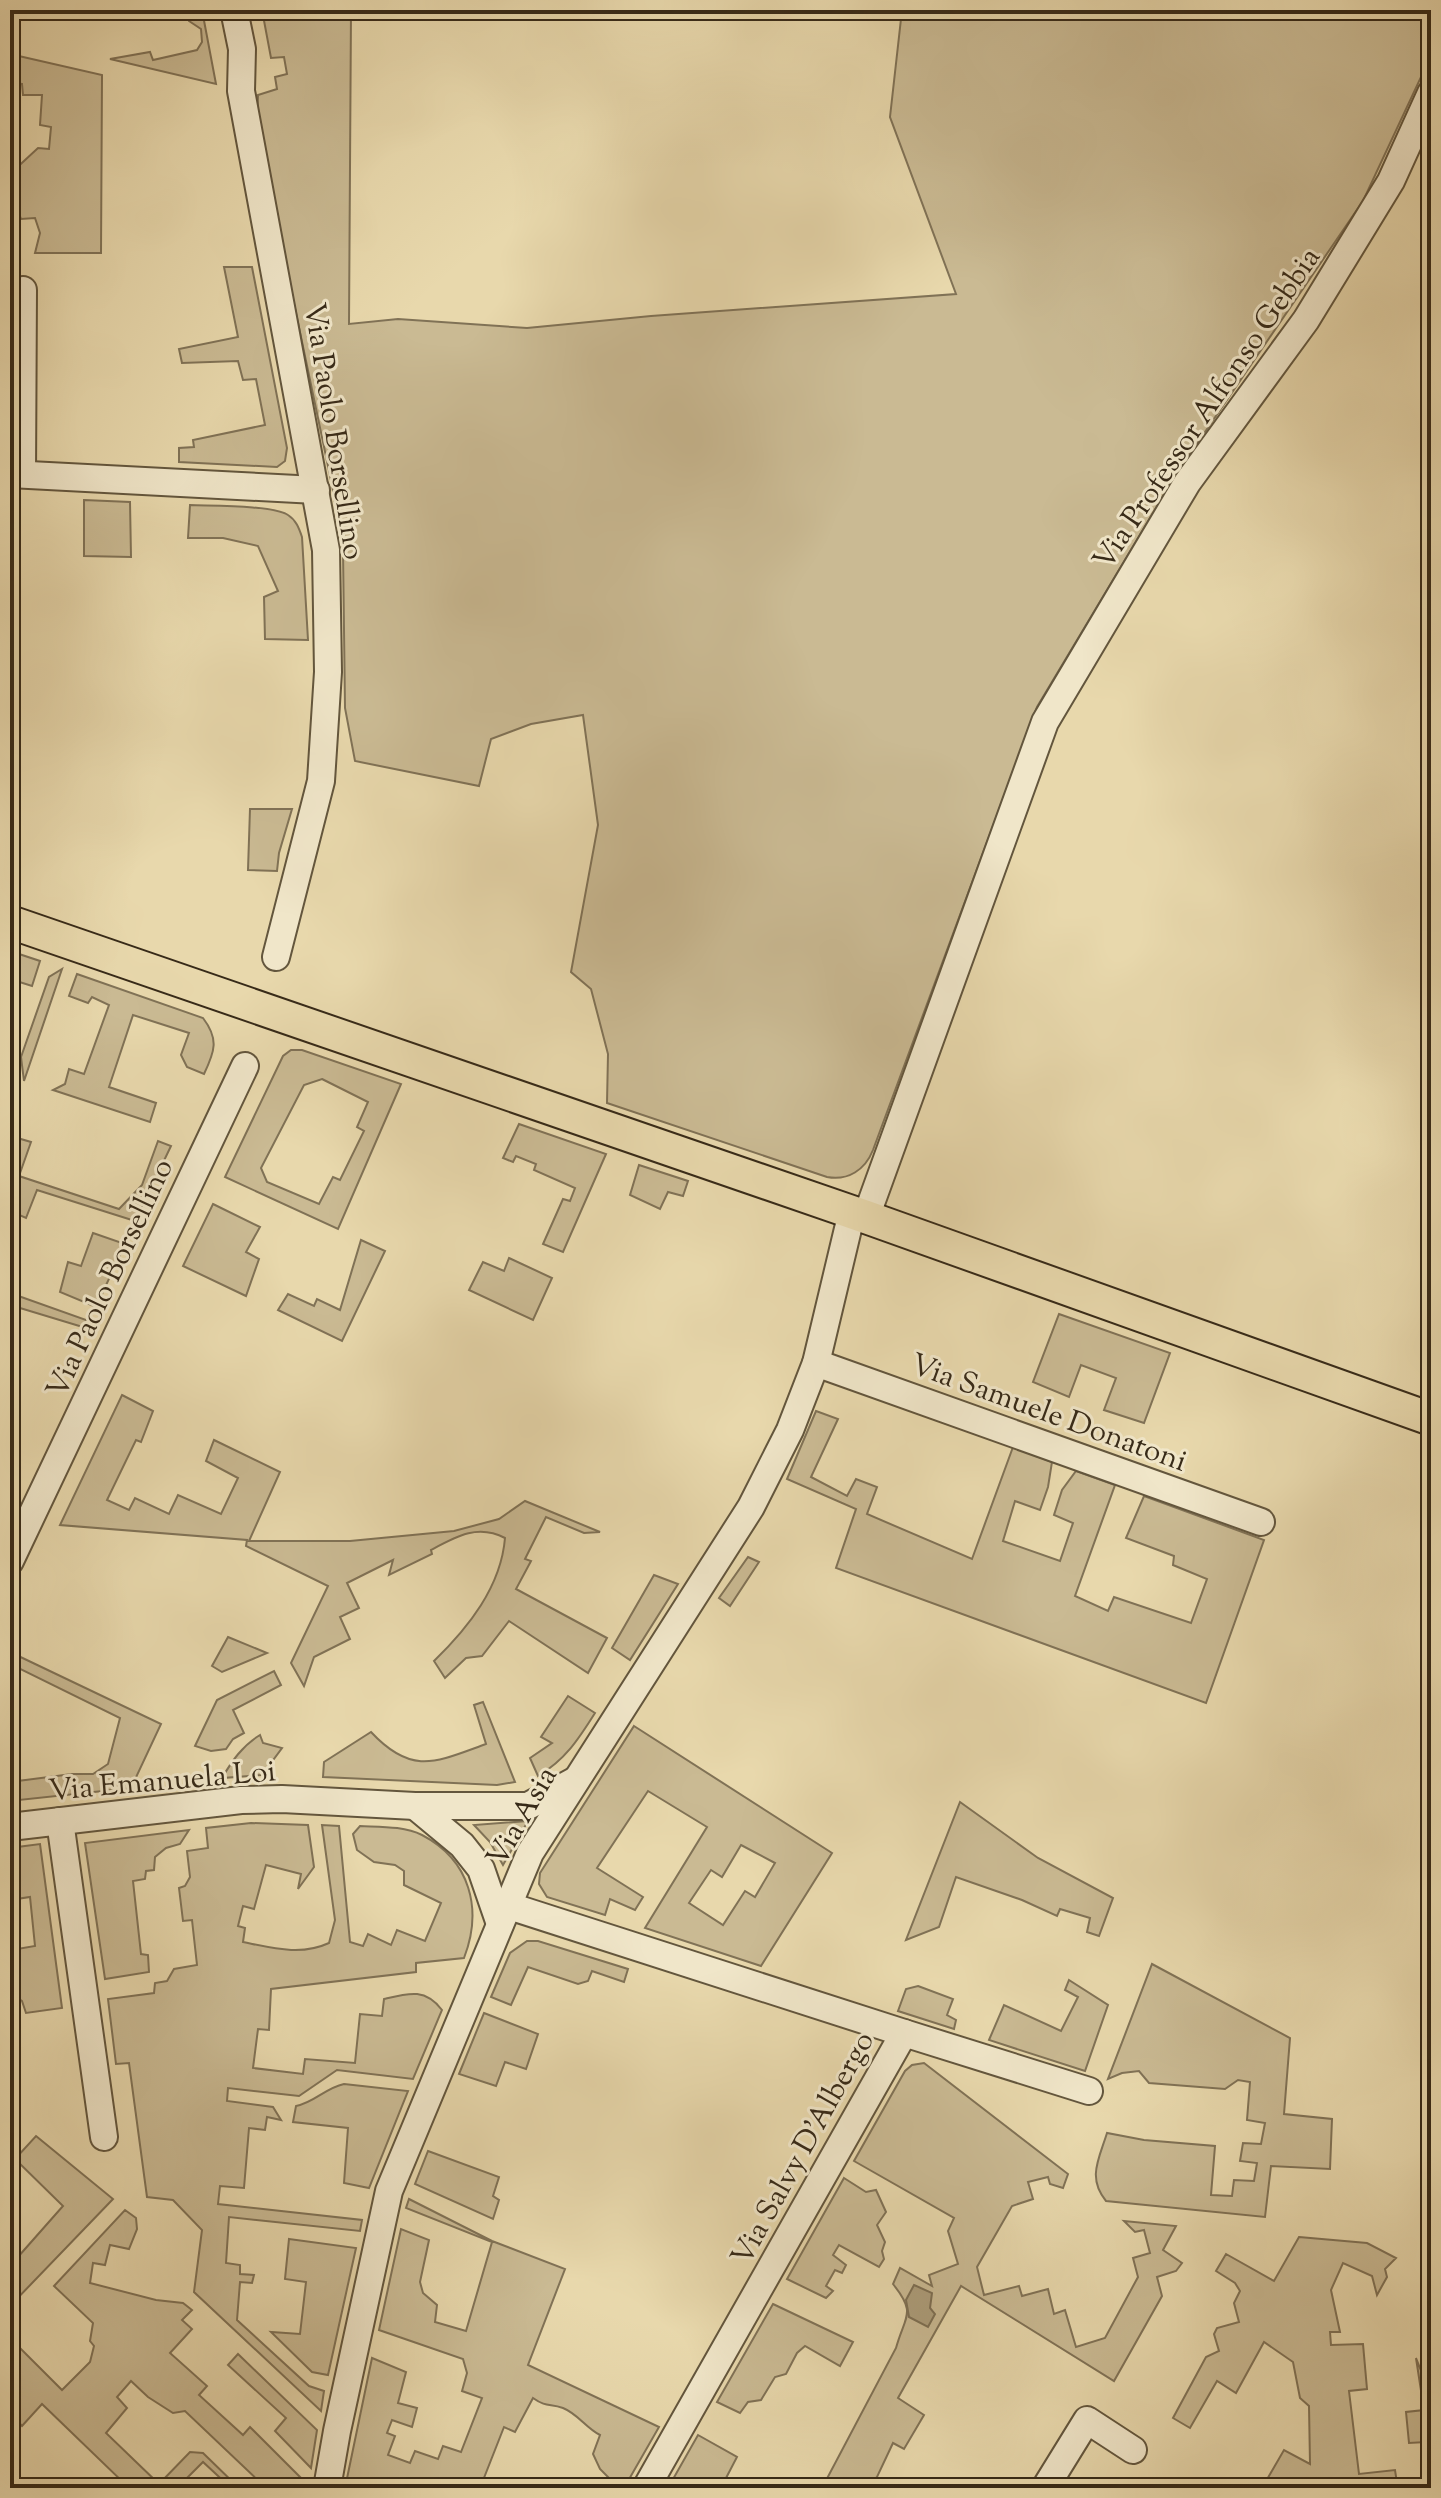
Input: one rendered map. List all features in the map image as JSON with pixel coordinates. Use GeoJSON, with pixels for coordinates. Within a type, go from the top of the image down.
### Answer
{"type":"FeatureCollection","features":[{"type":"Feature","properties":{"kind":"main road"},"geometry":{"type":"LineString","coordinates":[[10,922],[859,1215],[1431,1419]]}},
{"type":"Feature","properties":{"kind":"street","name":"Via Paolo Borsellino"},"geometry":{"type":"LineString","coordinates":[[234,10],[242,49],[241,91],[326,550],[328,638],[321,781],[276,957]]}},
{"type":"Feature","properties":{"kind":"street","name":"Via Professor Alfonso Gebbia"},"geometry":{"type":"LineString","coordinates":[[859,1215],[934,1029],[1045,722],[1187,483],[1306,320],[1391,181],[1431,93]]}},
{"type":"Feature","properties":{"kind":"street"},"geometry":{"type":"LineString","coordinates":[[23,290],[16,474],[316,490]]}},
{"type":"Feature","properties":{"kind":"street","name":"Via Paolo Borsellino"},"geometry":{"type":"LineString","coordinates":[[10,1561],[245,1066]]}},
{"type":"Feature","properties":{"kind":"street","name":"Via Asia"},"geometry":{"type":"LineString","coordinates":[[327,2488],[389,2191],[504,1915],[530,1853],[751,1507],[790,1430],[816,1363],[859,1215]]}},
{"type":"Feature","properties":{"kind":"street","name":"Via Samuele Donatoni"},"geometry":{"type":"LineString","coordinates":[[816,1363],[1261,1522]]}},
{"type":"Feature","properties":{"kind":"street","name":"Via Emanuela Loi"},"geometry":{"type":"LineString","coordinates":[[10,1827],[241,1800],[528,1806],[579,1778]]}},
{"type":"Feature","properties":{"kind":"street"},"geometry":{"type":"LineString","coordinates":[[415,1806],[462,1845],[481,1869],[504,1915]]}},
{"type":"Feature","properties":{"kind":"street"},"geometry":{"type":"LineString","coordinates":[[60,1821],[104,2137]]}},
{"type":"Feature","properties":{"kind":"street","name":"Via Salvy D'Albergo"},"geometry":{"type":"LineString","coordinates":[[504,1915],[904,2033],[646,2488]]}},
{"type":"Feature","properties":{"kind":"street"},"geometry":{"type":"LineString","coordinates":[[904,2033],[1089,2091]]}},
{"type":"Feature","properties":{"kind":"street"},"geometry":{"type":"LineString","coordinates":[[1045,2488],[1087,2420],[1133,2450]]}},
{"type":"Feature","properties":{"kind":"shaded area"},"geometry":{"type":"Polygon","coordinates":[[[188,10],[202,10],[216,84],[110,59],[150,52],[153,60],[197,50],[202,42],[201,29],[189,21],[188,10]]]}},
{"type":"Feature","properties":{"kind":"shaded area"},"geometry":{"type":"Polygon","coordinates":[[[262,10],[351,10],[349,324],[398,319],[527,328],[956,294],[890,117],[902,10],[1431,10],[1429,60],[1363,201],[1177,473],[1037,707],[873,1150],[855,1172],[842,1177],[827,1177],[607,1103],[608,1054],[591,989],[571,972],[598,825],[583,715],[531,724],[491,739],[479,786],[355,761],[345,708],[343,551],[257,127],[258,95],[277,89],[275,77],[287,74],[284,57],[271,58],[262,10]]]}},
{"type":"Feature","properties":{"kind":"shaded area"},"geometry":{"type":"Polygon","coordinates":[[[10,54],[102,75],[101,253],[35,253],[40,233],[35,218],[21,219],[10,189],[10,174],[38,148],[49,149],[51,127],[40,125],[42,95],[23,95],[22,84],[10,83],[10,54]]]}},
{"type":"Feature","properties":{"kind":"shaded area"},"geometry":{"type":"Polygon","coordinates":[[[224,267],[252,267],[287,448],[285,461],[277,467],[179,462],[179,448],[194,447],[193,440],[265,425],[256,379],[243,380],[238,361],[182,363],[179,349],[238,337],[224,267]]]}},
{"type":"Feature","properties":{"kind":"shaded area"},"geometry":{"type":"Polygon","coordinates":[[[84,500],[130,502],[131,557],[84,556],[84,500]]]}},
{"type":"Feature","properties":{"kind":"shaded area"},"geometry":{"type":"Polygon","coordinates":[[[190,505],[269,509],[293,519],[302,537],[308,640],[265,639],[264,597],[278,591],[258,546],[223,538],[188,538],[190,505]]]}},
{"type":"Feature","properties":{"kind":"shaded area"},"geometry":{"type":"Polygon","coordinates":[[[250,809],[292,809],[277,871],[248,870],[250,809]]]}},
{"type":"Feature","properties":{"kind":"shaded area"},"geometry":{"type":"Polygon","coordinates":[[[10,951],[40,961],[32,986],[10,979],[10,951]]]}},
{"type":"Feature","properties":{"kind":"shaded area"},"geometry":{"type":"Polygon","coordinates":[[[62,969],[24,1081],[21,1057],[49,977],[62,969]]]}},
{"type":"Feature","properties":{"kind":"shaded area"},"geometry":{"type":"Polygon","coordinates":[[[77,974],[203,1018],[208,1025],[214,1045],[204,1074],[187,1067],[181,1055],[189,1033],[133,1015],[109,1087],[156,1103],[150,1122],[53,1090],[65,1084],[69,1069],[84,1074],[109,1005],[92,997],[88,1003],[69,996],[77,974]]]}},
{"type":"Feature","properties":{"kind":"shaded area"},"geometry":{"type":"Polygon","coordinates":[[[291,1050],[302,1050],[401,1084],[338,1229],[225,1177],[283,1056],[291,1050]],[[322,1079],[304,1085],[261,1168],[267,1182],[319,1204],[333,1177],[340,1180],[364,1131],[357,1127],[368,1102],[322,1079]]]}},
{"type":"Feature","properties":{"kind":"shaded area"},"geometry":{"type":"Polygon","coordinates":[[[519,1124],[606,1154],[563,1252],[543,1244],[563,1199],[570,1201],[575,1188],[534,1170],[536,1164],[516,1156],[513,1162],[503,1158],[519,1124]]]}},
{"type":"Feature","properties":{"kind":"shaded area"},"geometry":{"type":"Polygon","coordinates":[[[10,1126],[17,1127],[14,1137],[31,1142],[19,1176],[119,1209],[142,1185],[158,1141],[171,1146],[135,1221],[37,1190],[26,1218],[15,1213],[10,1225],[10,1126]]]}},
{"type":"Feature","properties":{"kind":"shaded area"},"geometry":{"type":"Polygon","coordinates":[[[639,1165],[688,1181],[683,1196],[668,1192],[660,1209],[630,1195],[639,1165]]]}},
{"type":"Feature","properties":{"kind":"shaded area"},"geometry":{"type":"Polygon","coordinates":[[[213,1204],[260,1227],[246,1252],[259,1259],[246,1296],[183,1266],[213,1204]]]}},
{"type":"Feature","properties":{"kind":"shaded area"},"geometry":{"type":"Polygon","coordinates":[[[93,1233],[125,1244],[96,1307],[60,1292],[68,1262],[81,1266],[93,1233]]]}},
{"type":"Feature","properties":{"kind":"shaded area"},"geometry":{"type":"Polygon","coordinates":[[[361,1240],[385,1251],[342,1341],[278,1310],[288,1294],[314,1306],[317,1299],[340,1310],[361,1240]]]}},
{"type":"Feature","properties":{"kind":"shaded area"},"geometry":{"type":"Polygon","coordinates":[[[509,1258],[552,1278],[533,1320],[469,1290],[483,1262],[504,1271],[509,1258]]]}},
{"type":"Feature","properties":{"kind":"shaded area"},"geometry":{"type":"Polygon","coordinates":[[[10,1293],[89,1321],[86,1328],[10,1305],[10,1293]]]}},
{"type":"Feature","properties":{"kind":"shaded area"},"geometry":{"type":"Polygon","coordinates":[[[1059,1314],[1170,1353],[1144,1423],[1104,1410],[1116,1378],[1081,1365],[1069,1397],[1033,1382],[1059,1314]]]}},
{"type":"Feature","properties":{"kind":"shaded area"},"geometry":{"type":"Polygon","coordinates":[[[122,1395],[153,1411],[141,1442],[136,1440],[107,1500],[129,1510],[135,1498],[169,1514],[178,1495],[221,1514],[238,1478],[206,1461],[214,1440],[280,1472],[249,1541],[350,1541],[454,1531],[499,1519],[525,1501],[600,1532],[584,1533],[546,1517],[525,1559],[531,1561],[516,1589],[607,1638],[588,1673],[509,1621],[482,1656],[466,1658],[445,1678],[434,1661],[481,1606],[502,1556],[505,1538],[477,1532],[450,1540],[431,1550],[432,1554],[389,1575],[393,1560],[347,1583],[359,1608],[340,1617],[350,1639],[314,1657],[304,1686],[291,1663],[328,1586],[246,1546],[247,1540],[60,1525],[122,1395]]]}},
{"type":"Feature","properties":{"kind":"shaded area"},"geometry":{"type":"Polygon","coordinates":[[[816,1411],[838,1419],[811,1477],[847,1496],[856,1479],[877,1487],[867,1514],[972,1559],[1013,1447],[1052,1462],[1040,1510],[1015,1501],[1003,1541],[1060,1561],[1073,1523],[1054,1515],[1062,1490],[1076,1471],[1115,1485],[1075,1596],[1108,1611],[1114,1597],[1191,1623],[1207,1579],[1173,1565],[1174,1556],[1126,1538],[1144,1496],[1264,1540],[1206,1703],[836,1568],[856,1509],[787,1479],[816,1411]]]}},
{"type":"Feature","properties":{"kind":"shaded area"},"geometry":{"type":"Polygon","coordinates":[[[748,1557],[759,1562],[730,1606],[719,1598],[748,1557]]]}},
{"type":"Feature","properties":{"kind":"shaded area"},"geometry":{"type":"Polygon","coordinates":[[[654,1575],[678,1584],[630,1660],[612,1648],[654,1575]]]}},
{"type":"Feature","properties":{"kind":"shaded area"},"geometry":{"type":"Polygon","coordinates":[[[228,1637],[267,1653],[222,1672],[212,1666],[228,1637]]]}},
{"type":"Feature","properties":{"kind":"shaded area"},"geometry":{"type":"Polygon","coordinates":[[[10,1652],[161,1724],[131,1788],[10,1801],[10,1782],[93,1774],[108,1764],[120,1718],[10,1664],[10,1652]]]}},
{"type":"Feature","properties":{"kind":"shaded area"},"geometry":{"type":"Polygon","coordinates":[[[274,1671],[281,1685],[233,1710],[244,1733],[233,1739],[226,1749],[211,1751],[195,1746],[217,1700],[274,1671]]]}},
{"type":"Feature","properties":{"kind":"shaded area"},"geometry":{"type":"Polygon","coordinates":[[[568,1696],[595,1713],[570,1749],[538,1776],[530,1758],[552,1743],[541,1737],[568,1696]]]}},
{"type":"Feature","properties":{"kind":"shaded area"},"geometry":{"type":"Polygon","coordinates":[[[483,1702],[515,1782],[497,1785],[323,1777],[324,1762],[371,1732],[399,1755],[412,1760],[438,1760],[486,1744],[474,1705],[483,1702]]]}},
{"type":"Feature","properties":{"kind":"shaded area"},"geometry":{"type":"Polygon","coordinates":[[[634,1726],[832,1853],[761,1966],[645,1928],[707,1827],[648,1791],[597,1868],[643,1897],[635,1910],[610,1899],[605,1915],[547,1897],[539,1884],[540,1873],[634,1726]],[[741,1845],[722,1877],[711,1870],[689,1903],[723,1925],[745,1891],[755,1897],[775,1863],[741,1845]]]}},
{"type":"Feature","properties":{"kind":"shaded area"},"geometry":{"type":"Polygon","coordinates":[[[260,1735],[263,1743],[282,1748],[262,1775],[222,1778],[238,1754],[260,1735]]]}},
{"type":"Feature","properties":{"kind":"shaded area"},"geometry":{"type":"Polygon","coordinates":[[[960,1802],[1038,1858],[1113,1898],[1099,1936],[1087,1932],[1090,1918],[1060,1909],[1057,1916],[956,1877],[939,1927],[906,1940],[960,1802]]]}},
{"type":"Feature","properties":{"kind":"shaded area"},"geometry":{"type":"Polygon","coordinates":[[[528,1821],[503,1865],[490,1842],[474,1825],[528,1821]]]}},
{"type":"Feature","properties":{"kind":"shaded area"},"geometry":{"type":"Polygon","coordinates":[[[251,1823],[308,1825],[314,1867],[298,1889],[301,1874],[266,1865],[254,1909],[243,1906],[238,1926],[245,1928],[243,1942],[297,1950],[329,1943],[335,1920],[322,1825],[339,1826],[350,1942],[363,1946],[368,1934],[391,1945],[397,1930],[425,1941],[441,1903],[404,1885],[404,1871],[395,1865],[374,1862],[357,1850],[353,1834],[360,1826],[408,1830],[438,1845],[461,1872],[472,1904],[470,1940],[464,1958],[416,1963],[416,1972],[271,1989],[269,2030],[258,2029],[253,2068],[303,2074],[305,2059],[355,2063],[360,2014],[382,2016],[384,1999],[409,1994],[429,1998],[442,2010],[413,2079],[337,2070],[299,2096],[228,2088],[227,2101],[273,2107],[281,2120],[267,2117],[265,2130],[249,2128],[244,2188],[220,2186],[218,2204],[362,2220],[360,2231],[229,2217],[226,2263],[240,2265],[240,2274],[254,2275],[252,2283],[240,2282],[237,2320],[309,2386],[324,2391],[321,2411],[194,2292],[202,2230],[173,2200],[147,2197],[129,2063],[116,2064],[108,1999],[154,1993],[155,1983],[167,1981],[174,1969],[197,1965],[192,1920],[183,1921],[179,1888],[185,1886],[190,1877],[187,1851],[208,1848],[206,1828],[251,1823]]]}},
{"type":"Feature","properties":{"kind":"shaded area"},"geometry":{"type":"Polygon","coordinates":[[[189,1830],[180,1844],[166,1848],[155,1857],[154,1870],[146,1871],[145,1879],[133,1881],[141,1954],[148,1955],[149,1972],[105,1979],[85,1843],[189,1830]]]}},
{"type":"Feature","properties":{"kind":"shaded area"},"geometry":{"type":"Polygon","coordinates":[[[40,1844],[62,2008],[26,2013],[22,2001],[10,1992],[10,1963],[17,1962],[17,1949],[35,1946],[30,1897],[10,1900],[10,1848],[40,1844]]]}},
{"type":"Feature","properties":{"kind":"shaded area"},"geometry":{"type":"Polygon","coordinates":[[[527,1941],[538,1941],[628,1969],[624,1982],[592,1971],[588,1981],[578,1984],[528,1967],[511,2005],[491,1997],[510,1953],[527,1941]]]}},
{"type":"Feature","properties":{"kind":"shaded area"},"geometry":{"type":"Polygon","coordinates":[[[1152,1964],[1290,2038],[1284,2114],[1332,2119],[1330,2169],[1271,2166],[1265,2217],[1106,2201],[1100,2193],[1096,2168],[1107,2133],[1144,2140],[1215,2146],[1211,2195],[1232,2196],[1234,2180],[1254,2181],[1257,2163],[1240,2161],[1243,2143],[1261,2144],[1265,2123],[1247,2120],[1250,2082],[1238,2080],[1225,2089],[1149,2083],[1139,2071],[1108,2079],[1152,1964]]]}},
{"type":"Feature","properties":{"kind":"shaded area"},"geometry":{"type":"Polygon","coordinates":[[[1069,1980],[1108,2005],[1085,2071],[989,2040],[1004,2005],[1061,2031],[1078,1997],[1065,1990],[1069,1980]]]}},
{"type":"Feature","properties":{"kind":"shaded area"},"geometry":{"type":"Polygon","coordinates":[[[918,1986],[953,1999],[947,2015],[956,2020],[954,2029],[898,2011],[906,1989],[918,1986]]]}},
{"type":"Feature","properties":{"kind":"shaded area"},"geometry":{"type":"Polygon","coordinates":[[[484,2013],[538,2034],[526,2069],[505,2062],[496,2086],[459,2074],[484,2013]]]}},
{"type":"Feature","properties":{"kind":"shaded area"},"geometry":{"type":"Polygon","coordinates":[[[924,2063],[1068,2174],[1063,2188],[1050,2184],[1048,2177],[1028,2182],[1033,2199],[1012,2206],[977,2267],[984,2295],[1019,2286],[1022,2296],[1048,2289],[1054,2314],[1065,2310],[1076,2347],[1105,2338],[1138,2277],[1133,2258],[1150,2253],[1144,2230],[1135,2232],[1124,2221],[1176,2226],[1163,2250],[1182,2263],[1176,2271],[1157,2277],[1162,2296],[1114,2381],[961,2286],[898,2398],[924,2415],[904,2449],[893,2443],[877,2477],[864,2488],[822,2488],[896,2348],[907,2315],[905,2302],[893,2284],[900,2268],[932,2286],[929,2275],[958,2264],[948,2231],[954,2218],[854,2161],[905,2071],[912,2065],[924,2063]]]}},
{"type":"Feature","properties":{"kind":"shaded area"},"geometry":{"type":"Polygon","coordinates":[[[344,2084],[408,2091],[369,2188],[344,2183],[348,2128],[293,2122],[296,2106],[344,2084]]]}},
{"type":"Feature","properties":{"kind":"shaded area"},"geometry":{"type":"Polygon","coordinates":[[[36,2136],[113,2199],[10,2306],[10,2266],[63,2206],[15,2159],[36,2136]]]}},
{"type":"Feature","properties":{"kind":"shaded area"},"geometry":{"type":"Polygon","coordinates":[[[428,2151],[499,2177],[493,2196],[499,2200],[493,2219],[415,2184],[428,2151]]]}},
{"type":"Feature","properties":{"kind":"shaded area"},"geometry":{"type":"Polygon","coordinates":[[[844,2178],[866,2192],[876,2190],[886,2212],[877,2225],[885,2242],[882,2251],[884,2259],[879,2267],[839,2245],[833,2255],[846,2265],[842,2273],[835,2270],[826,2286],[833,2291],[826,2298],[787,2279],[844,2178]]]}},
{"type":"Feature","properties":{"kind":"shaded area"},"geometry":{"type":"Polygon","coordinates":[[[409,2199],[492,2241],[565,2269],[528,2365],[659,2427],[624,2488],[604,2488],[609,2478],[600,2469],[593,2454],[600,2435],[568,2411],[533,2398],[515,2432],[504,2427],[480,2488],[345,2488],[372,2358],[406,2372],[398,2403],[417,2408],[412,2427],[392,2420],[387,2433],[395,2436],[388,2455],[410,2463],[415,2451],[438,2459],[443,2446],[461,2452],[482,2398],[462,2391],[467,2373],[463,2359],[379,2330],[401,2229],[429,2240],[420,2282],[423,2293],[437,2305],[435,2322],[466,2331],[492,2242],[406,2208],[409,2199]]]}},
{"type":"Feature","properties":{"kind":"shaded area"},"geometry":{"type":"Polygon","coordinates":[[[125,2210],[136,2218],[137,2229],[129,2249],[110,2245],[105,2265],[93,2263],[90,2283],[156,2300],[183,2303],[192,2310],[182,2320],[192,2329],[170,2353],[207,2386],[199,2395],[243,2435],[250,2427],[308,2488],[266,2488],[185,2411],[173,2413],[148,2397],[131,2381],[117,2397],[127,2408],[106,2433],[159,2484],[190,2452],[203,2453],[239,2488],[231,2488],[203,2462],[177,2488],[122,2488],[125,2484],[42,2404],[22,2426],[10,2413],[10,2357],[18,2346],[62,2390],[90,2362],[94,2346],[90,2341],[93,2323],[54,2286],[125,2210]]]}},
{"type":"Feature","properties":{"kind":"shaded area"},"geometry":{"type":"Polygon","coordinates":[[[1299,2237],[1367,2243],[1396,2258],[1385,2269],[1387,2277],[1377,2295],[1372,2276],[1343,2263],[1331,2290],[1340,2332],[1330,2332],[1331,2345],[1363,2344],[1367,2389],[1349,2391],[1359,2474],[1395,2470],[1397,2483],[1431,2480],[1431,2488],[1262,2488],[1284,2450],[1310,2464],[1309,2406],[1300,2398],[1293,2362],[1264,2342],[1236,2393],[1217,2381],[1190,2428],[1173,2418],[1206,2357],[1219,2351],[1214,2334],[1217,2328],[1239,2322],[1234,2303],[1240,2291],[1235,2283],[1216,2271],[1226,2254],[1274,2281],[1299,2237]]]}},
{"type":"Feature","properties":{"kind":"shaded area"},"geometry":{"type":"Polygon","coordinates":[[[289,2239],[356,2248],[328,2375],[312,2372],[271,2332],[300,2334],[306,2282],[285,2279],[289,2239]]]}},
{"type":"Feature","properties":{"kind":"shaded area"},"geometry":{"type":"Polygon","coordinates":[[[914,2285],[932,2293],[930,2308],[935,2314],[928,2327],[909,2317],[906,2300],[914,2285]]]}},
{"type":"Feature","properties":{"kind":"shaded area"},"geometry":{"type":"Polygon","coordinates":[[[773,2304],[853,2342],[840,2366],[805,2346],[797,2353],[786,2374],[775,2377],[761,2400],[748,2402],[740,2413],[717,2402],[773,2304]]]}},
{"type":"Feature","properties":{"kind":"shaded area"},"geometry":{"type":"Polygon","coordinates":[[[238,2354],[317,2430],[311,2468],[275,2431],[286,2418],[228,2365],[238,2354]]]}},
{"type":"Feature","properties":{"kind":"shaded area"},"geometry":{"type":"Polygon","coordinates":[[[1416,2358],[1431,2396],[1431,2479],[1426,2442],[1409,2443],[1406,2412],[1424,2410],[1416,2358]]]}},
{"type":"Feature","properties":{"kind":"shaded area"},"geometry":{"type":"Polygon","coordinates":[[[698,2435],[737,2457],[724,2482],[734,2488],[668,2488],[698,2435]]]}}]}
